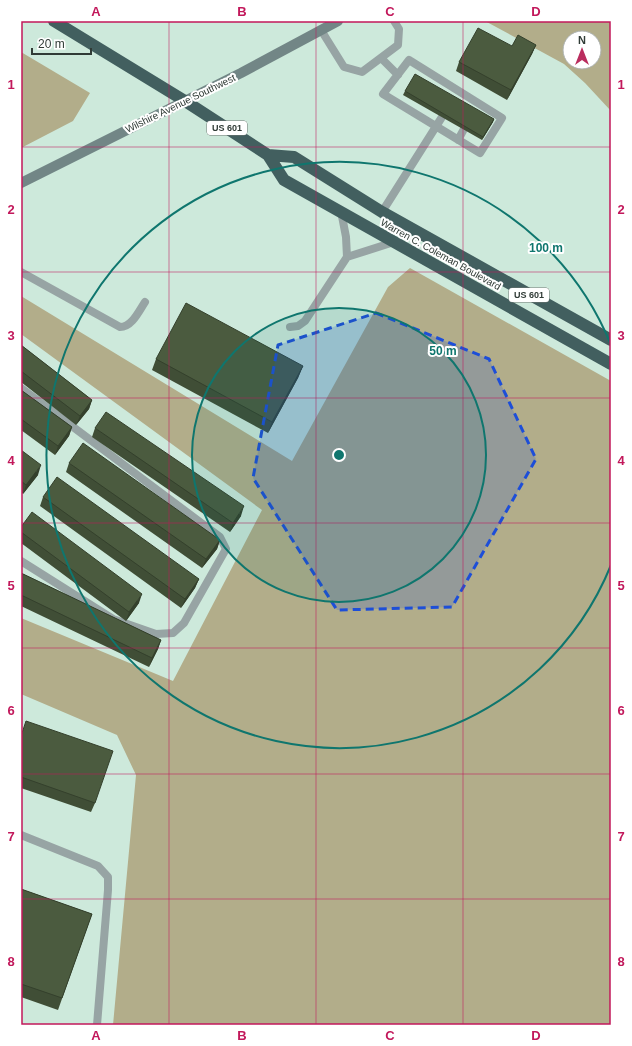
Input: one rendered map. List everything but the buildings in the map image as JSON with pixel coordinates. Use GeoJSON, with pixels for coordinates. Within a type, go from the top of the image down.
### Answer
{"type":"FeatureCollection","features":[{"type":"Feature","properties":{"kind":"highway","name":"Warren C. Coleman Boulevard"},"geometry":{"type":"LineString","coordinates":[[54,21],[185,101],[268,155],[284,180],[340,210],[611,364]]}},
{"type":"Feature","properties":{"kind":"highway","name":"Warren C. Coleman Boulevard"},"geometry":{"type":"LineString","coordinates":[[268,155],[294,157],[382,212],[611,340]]}},
{"type":"Feature","properties":{"kind":"street","name":"Wilshire Avenue Southwest"},"geometry":{"type":"LineString","coordinates":[[21,183],[241,74],[338,21]]}},
{"type":"Feature","properties":{"kind":"lane"},"geometry":{"type":"LineString","coordinates":[[321,30],[344,67],[362,72],[398,46],[399,29],[394,21]]}},
{"type":"Feature","properties":{"kind":"lane"},"geometry":{"type":"LineString","coordinates":[[381,58],[398,75]]}},
{"type":"Feature","properties":{"kind":"lane"},"geometry":{"type":"LineString","coordinates":[[409,60],[502,118],[480,153],[383,94],[398,75],[409,60]]}},
{"type":"Feature","properties":{"kind":"lane"},"geometry":{"type":"LineString","coordinates":[[430,86],[435,77]]}},
{"type":"Feature","properties":{"kind":"lane"},"geometry":{"type":"LineString","coordinates":[[452,98],[456,90]]}},
{"type":"Feature","properties":{"kind":"lane"},"geometry":{"type":"LineString","coordinates":[[473,111],[478,103]]}},
{"type":"Feature","properties":{"kind":"lane"},"geometry":{"type":"LineString","coordinates":[[415,114],[420,104]]}},
{"type":"Feature","properties":{"kind":"lane"},"geometry":{"type":"LineString","coordinates":[[382,212],[442,117]]}},
{"type":"Feature","properties":{"kind":"lane"},"geometry":{"type":"LineString","coordinates":[[458,140],[464,129]]}},
{"type":"Feature","properties":{"kind":"lane"},"geometry":{"type":"LineString","coordinates":[[290,327],[298,326],[305,321],[347,257],[346,237],[340,210]]}},
{"type":"Feature","properties":{"kind":"lane"},"geometry":{"type":"LineString","coordinates":[[347,257],[394,242]]}},
{"type":"Feature","properties":{"kind":"lane"},"geometry":{"type":"LineString","coordinates":[[21,272],[120,327],[125,327],[130,322],[145,302]]}},
{"type":"Feature","properties":{"kind":"lane"},"geometry":{"type":"LineString","coordinates":[[21,388],[220,537],[226,549],[184,623],[173,633],[156,634],[113,619],[21,561]]}},
{"type":"Feature","properties":{"kind":"lane"},"geometry":{"type":"LineString","coordinates":[[21,835],[98,866],[108,876],[97,1025]]}},
{"type":"Feature","properties":{"kind":"highlighted area"},"geometry":{"type":"Polygon","coordinates":[[[376,313],[489,359],[536,459],[452,607],[337,610],[253,478],[278,345],[376,313]]]}},
{"type":"Feature","properties":{"kind":"shaded area"},"geometry":{"type":"Polygon","coordinates":[[[485,21],[611,21],[611,111],[571,70],[602,70],[602,30],[562,30],[562,63],[485,21]]]}},
{"type":"Feature","properties":{"kind":"shaded area"},"geometry":{"type":"Polygon","coordinates":[[[21,52],[90,93],[73,121],[21,148],[21,52]]]}},
{"type":"Feature","properties":{"kind":"shaded area"},"geometry":{"type":"Polygon","coordinates":[[[410,268],[611,381],[611,1025],[113,1025],[136,775],[117,735],[21,694],[21,618],[173,681],[262,510],[21,334],[21,296],[292,461],[388,287],[410,268]]]}}]}
